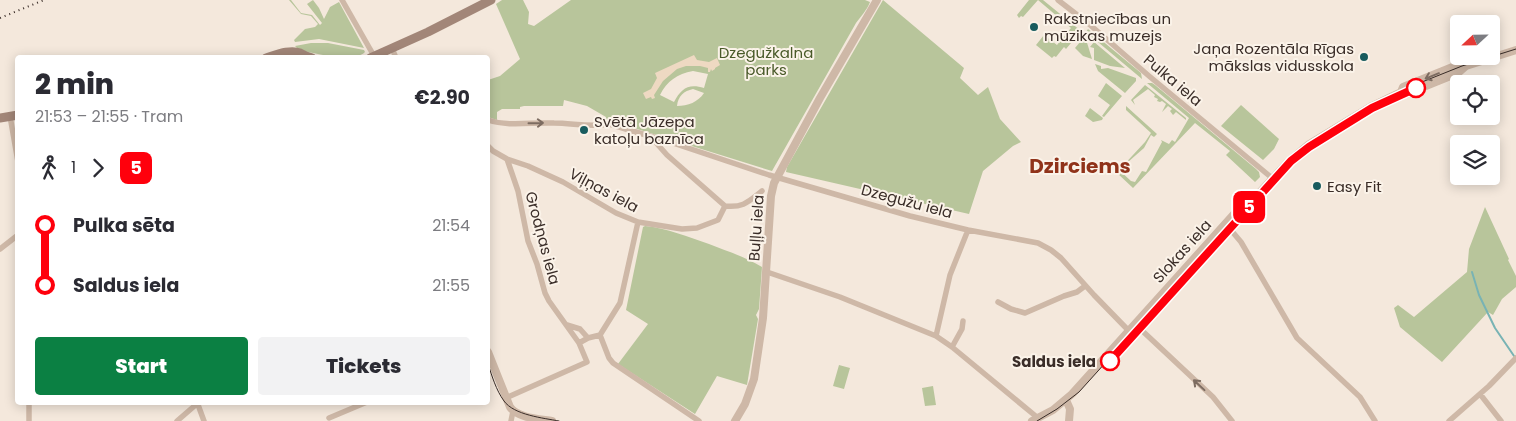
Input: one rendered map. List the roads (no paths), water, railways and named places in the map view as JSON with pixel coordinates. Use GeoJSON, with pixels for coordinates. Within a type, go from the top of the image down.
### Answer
{"type":"FeatureCollection","features":[{"type":"Feature","properties":{"kind":"main road"},"geometry":{"type":"LineString","coordinates":[[376,55],[428,32],[491,0]]}},
{"type":"Feature","properties":{"kind":"main road"},"geometry":{"type":"LineString","coordinates":[[280,55],[293,52],[303,55]]}},
{"type":"Feature","properties":{"kind":"main road"},"geometry":{"type":"LineString","coordinates":[[0,118],[14,115]]}},
{"type":"Feature","properties":{"kind":"street"},"geometry":{"type":"LineString","coordinates":[[342,0],[371,55]]}},
{"type":"Feature","properties":{"kind":"street","name":"Buļļu iela"},"geometry":{"type":"LineString","coordinates":[[735,421],[745,404],[754,379],[767,272],[771,196],[774,183],[820,98],[877,0]]}},
{"type":"Feature","properties":{"kind":"street","name":"Pulka iela"},"geometry":{"type":"LineString","coordinates":[[1058,0],[1272,178]]}},
{"type":"Feature","properties":{"kind":"street"},"geometry":{"type":"LineString","coordinates":[[392,48],[395,55]]}},
{"type":"Feature","properties":{"kind":"street","name":"Slokas iela"},"geometry":{"type":"LineString","coordinates":[[1037,420],[1066,400],[1225,223],[1244,203],[1252,202],[1272,178],[1308,145],[1372,106],[1401,92],[1403,87],[1455,66],[1466,66],[1516,52]]}},
{"type":"Feature","properties":{"kind":"street","name":"Dzegužu iela"},"geometry":{"type":"LineString","coordinates":[[490,120],[502,123],[609,124],[777,177],[910,216],[968,230],[1038,243],[1061,258],[1085,286],[1129,331]]}},
{"type":"Feature","properties":{"kind":"street"},"geometry":{"type":"LineString","coordinates":[[650,136],[667,155],[725,206],[741,206],[762,191]]}},
{"type":"Feature","properties":{"kind":"street","name":"Viļņas iela"},"geometry":{"type":"LineString","coordinates":[[490,148],[507,159],[528,166],[563,182],[616,212],[638,222],[682,229],[697,228],[718,220],[725,206]]}},
{"type":"Feature","properties":{"kind":"street","name":"Grodņas iela"},"geometry":{"type":"LineString","coordinates":[[507,159],[518,191],[528,241],[545,293],[567,325],[580,330],[588,338]]}},
{"type":"Feature","properties":{"kind":"street"},"geometry":{"type":"LineString","coordinates":[[579,343],[600,335],[620,303],[638,222]]}},
{"type":"Feature","properties":{"kind":"street"},"geometry":{"type":"LineString","coordinates":[[1225,223],[1241,242],[1297,338],[1360,397],[1375,421]]}},
{"type":"Feature","properties":{"kind":"street"},"geometry":{"type":"LineString","coordinates":[[936,336],[950,275],[968,230]]}},
{"type":"Feature","properties":{"kind":"street"},"geometry":{"type":"LineString","coordinates":[[0,249],[15,238]]}},
{"type":"Feature","properties":{"kind":"street"},"geometry":{"type":"LineString","coordinates":[[767,272],[840,297],[936,336],[952,347],[1037,420]]}},
{"type":"Feature","properties":{"kind":"street"},"geometry":{"type":"LineString","coordinates":[[998,302],[1011,309],[1025,313],[1077,292],[1085,286]]}},
{"type":"Feature","properties":{"kind":"street"},"geometry":{"type":"LineString","coordinates":[[952,347],[962,329],[963,321]]}},
{"type":"Feature","properties":{"kind":"street"},"geometry":{"type":"LineString","coordinates":[[1135,324],[1213,397],[1232,421]]}},
{"type":"Feature","properties":{"kind":"street"},"geometry":{"type":"LineString","coordinates":[[506,398],[587,362],[579,343],[567,325]]}},
{"type":"Feature","properties":{"kind":"street"},"geometry":{"type":"LineString","coordinates":[[600,335],[609,358],[613,363],[699,421]]}},
{"type":"Feature","properties":{"kind":"street"},"geometry":{"type":"LineString","coordinates":[[490,358],[513,411],[511,421]]}},
{"type":"Feature","properties":{"kind":"street"},"geometry":{"type":"LineString","coordinates":[[1449,421],[1480,394],[1516,358]]}},
{"type":"Feature","properties":{"kind":"street"},"geometry":{"type":"LineString","coordinates":[[1480,394],[1501,421]]}},
{"type":"Feature","properties":{"kind":"street"},"geometry":{"type":"LineString","coordinates":[[1066,400],[1070,410],[1070,421]]}},
{"type":"Feature","properties":{"kind":"street"},"geometry":{"type":"LineString","coordinates":[[29,405],[29,421]]}},
{"type":"Feature","properties":{"kind":"street"},"geometry":{"type":"LineString","coordinates":[[176,421],[196,405]]}},
{"type":"Feature","properties":{"kind":"street"},"geometry":{"type":"LineString","coordinates":[[199,405],[204,421]]}},
{"type":"Feature","properties":{"kind":"street"},"geometry":{"type":"LineString","coordinates":[[329,418],[360,405]]}},
{"type":"Feature","properties":{"kind":"street"},"geometry":{"type":"LineString","coordinates":[[513,411],[552,421]]}},
{"type":"Feature","properties":{"kind":"waterway"},"geometry":{"type":"LineString","coordinates":[[1472,272],[1479,295],[1495,328],[1514,356]]}},
{"type":"Feature","properties":{"kind":"tram line"},"geometry":{"type":"LineString","coordinates":[[1037,421],[1079,392],[1271,177],[1300,148],[1370,105],[1397,92],[1462,66],[1516,49]]}},
{"type":"Feature","properties":{"kind":"tram line","name":"5"},"geometry":{"type":"LineString","coordinates":[[1110,361],[1291,161],[1309,147],[1372,108],[1416,88]]}},
{"type":"Feature","properties":{"kind":"tram line"},"geometry":{"type":"LineString","coordinates":[[490,370],[494,383],[509,406],[522,413],[559,421]]}},
{"type":"Feature","properties":{"kind":"railway"},"geometry":{"type":"LineString","coordinates":[[0,18],[44,0]]}},
{"type":"Feature","properties":{"kind":"place","name":"Rakstniecības un mūzikas muzejs"},"geometry":{"type":"Point","coordinates":[1034,27]}},
{"type":"Feature","properties":{"kind":"place","name":"Jaņa Rozentāla Rīgas mākslas vidusskola"},"geometry":{"type":"Point","coordinates":[1364,57]}},
{"type":"Feature","properties":{"kind":"place","name":"Svētā Jāzepa katoļu baznīca"},"geometry":{"type":"Point","coordinates":[584,130]}},
{"type":"Feature","properties":{"kind":"place","name":"Easy Fit"},"geometry":{"type":"Point","coordinates":[1317,186]}},
{"type":"Feature","properties":{"kind":"place","name":"Saldus iela"},"geometry":{"type":"Point","coordinates":[1110,361]}},
{"type":"Feature","properties":{"kind":"district","name":"Dzirciems"},"geometry":{"type":"Point","coordinates":[1080,166]}},
{"type":"Feature","properties":{"kind":"park label","name":"Dzegužkalna parks"},"geometry":{"type":"Point","coordinates":[766,60]}}]}
